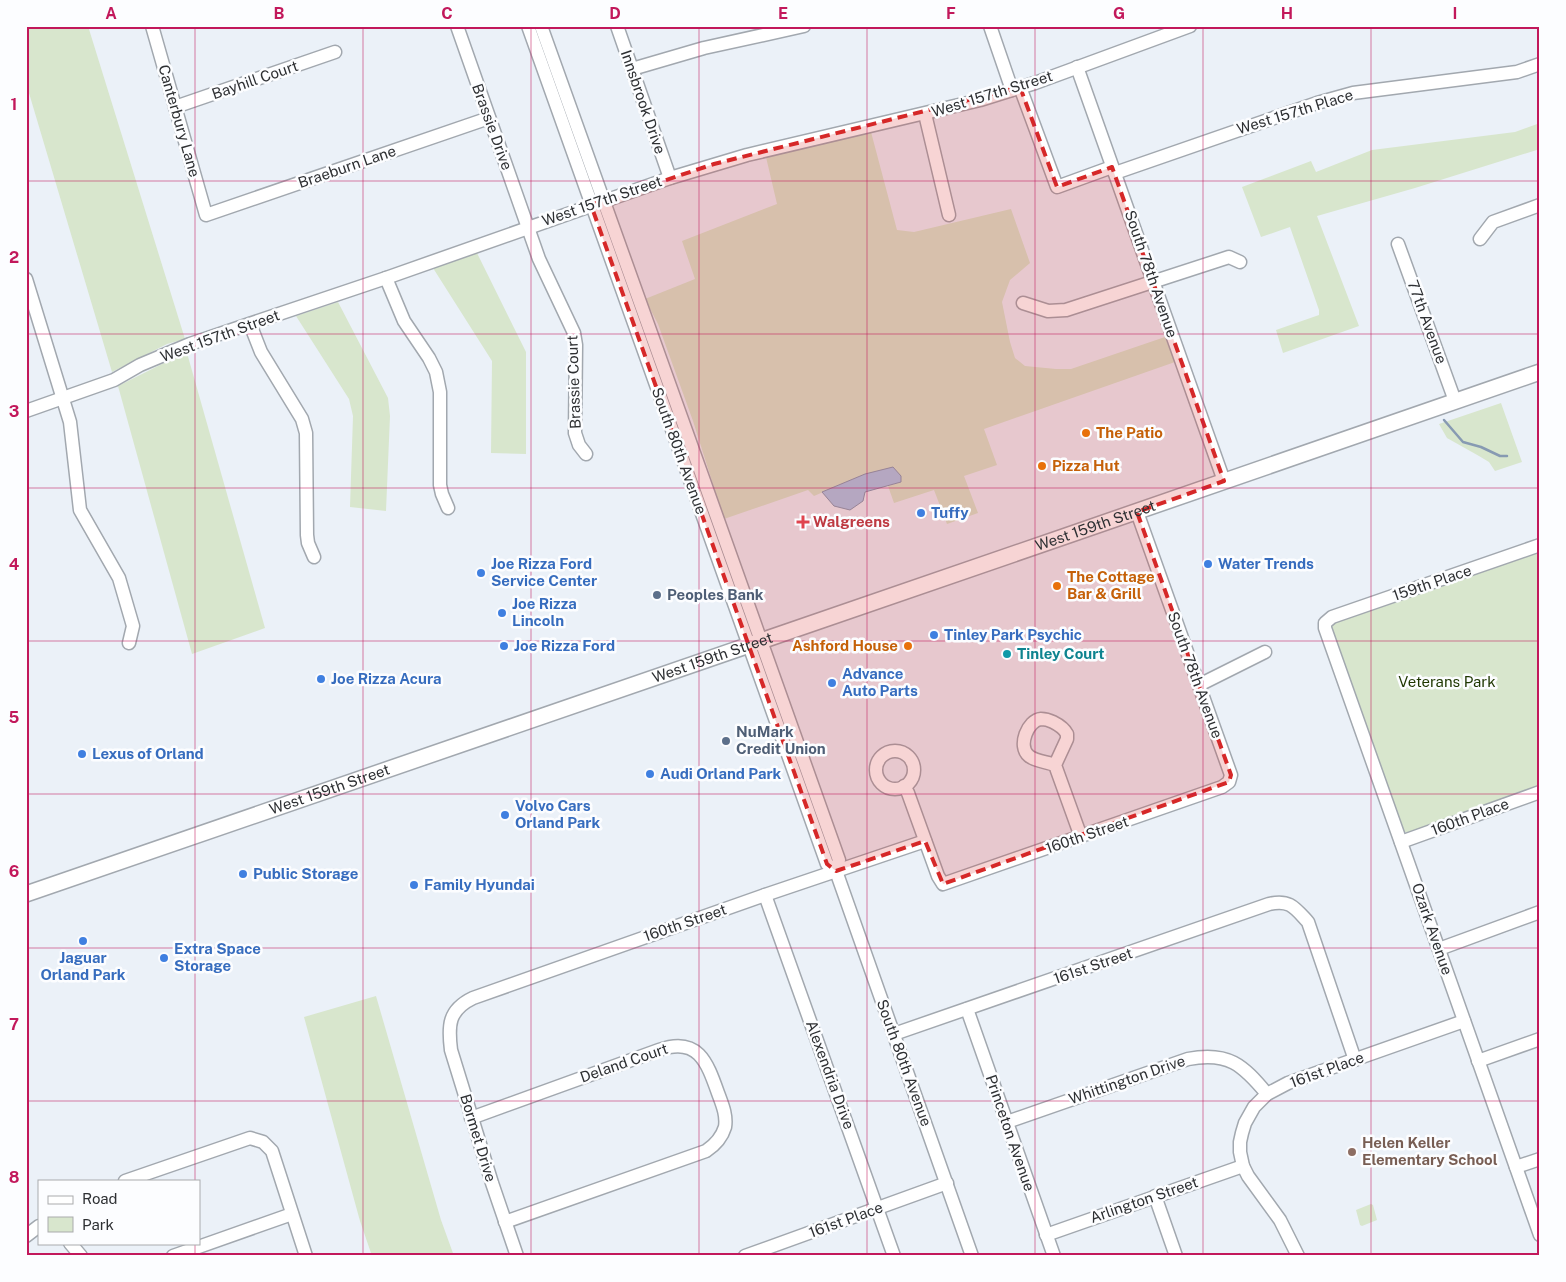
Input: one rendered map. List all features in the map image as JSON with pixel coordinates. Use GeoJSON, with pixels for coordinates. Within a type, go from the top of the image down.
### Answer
{"type":"FeatureCollection","features":[{"type":"Feature","properties":{"kind":"main road","name":"West 159th Street"},"geometry":{"type":"LineString","coordinates":[[26,894],[1540,372]]}},
{"type":"Feature","properties":{"kind":"street","name":"Canterbury Lane"},"geometry":{"type":"LineString","coordinates":[[152,26],[206,216]]}},
{"type":"Feature","properties":{"kind":"street","name":"Brassie Drive"},"geometry":{"type":"LineString","coordinates":[[457,26],[528,227]]}},
{"type":"Feature","properties":{"kind":"street","name":"South 80th Avenue"},"geometry":{"type":"LineString","coordinates":[[528,26],[597,203],[755,644],[827,864],[836,871],[972,1256]]}},
{"type":"Feature","properties":{"kind":"street","name":"South 80th Avenue"},"geometry":{"type":"LineString","coordinates":[[542,26],[597,203]]}},
{"type":"Feature","properties":{"kind":"street","name":"Innsbrook Drive"},"geometry":{"type":"LineString","coordinates":[[616,26],[670,178]]}},
{"type":"Feature","properties":{"kind":"street"},"geometry":{"type":"LineString","coordinates":[[632,69],[704,48],[804,26]]}},
{"type":"Feature","properties":{"kind":"street"},"geometry":{"type":"LineString","coordinates":[[990,26],[1016,88]]}},
{"type":"Feature","properties":{"kind":"street","name":"West 157th Street"},"geometry":{"type":"LineString","coordinates":[[26,411],[114,380],[140,365],[190,344],[386,278],[670,178],[747,155],[925,114],[1016,88],[1190,26]]}},
{"type":"Feature","properties":{"kind":"street","name":"Bayhill Court"},"geometry":{"type":"LineString","coordinates":[[175,107],[335,52]]}},
{"type":"Feature","properties":{"kind":"street","name":"West 157th Place"},"geometry":{"type":"LineString","coordinates":[[1016,88],[1057,187],[1353,93],[1517,72],[1540,64]]}},
{"type":"Feature","properties":{"kind":"street","name":"South 78th Avenue"},"geometry":{"type":"LineString","coordinates":[[1077,67],[1224,481]]}},
{"type":"Feature","properties":{"kind":"street"},"geometry":{"type":"LineString","coordinates":[[925,114],[948,215]]}},
{"type":"Feature","properties":{"kind":"street","name":"Braeburn Lane"},"geometry":{"type":"LineString","coordinates":[[206,216],[489,118]]}},
{"type":"Feature","properties":{"kind":"street"},"geometry":{"type":"LineString","coordinates":[[1480,239],[1493,222],[1540,205]]}},
{"type":"Feature","properties":{"kind":"street","name":"Brassie Court"},"geometry":{"type":"LineString","coordinates":[[528,227],[539,259],[574,333],[576,345],[575,433],[579,445],[586,454]]}},
{"type":"Feature","properties":{"kind":"street","name":"77th Avenue"},"geometry":{"type":"LineString","coordinates":[[1398,244],[1455,401]]}},
{"type":"Feature","properties":{"kind":"street"},"geometry":{"type":"LineString","coordinates":[[1023,303],[1048,311],[1066,310],[1229,257],[1240,262]]}},
{"type":"Feature","properties":{"kind":"street"},"geometry":{"type":"LineString","coordinates":[[386,278],[404,321],[429,358],[436,372],[440,392],[440,484],[448,508]]}},
{"type":"Feature","properties":{"kind":"street"},"geometry":{"type":"LineString","coordinates":[[27,282],[72,431],[80,510],[119,578],[133,626],[129,643]]}},
{"type":"Feature","properties":{"kind":"street"},"geometry":{"type":"LineString","coordinates":[[250,324],[261,352],[302,419],[306,433],[307,535],[314,557]]}},
{"type":"Feature","properties":{"kind":"street","name":"South 78th Avenue"},"geometry":{"type":"LineString","coordinates":[[1137,512],[1231,775],[1229,782]]}},
{"type":"Feature","properties":{"kind":"street","name":"159th Place"},"geometry":{"type":"LineString","coordinates":[[1326,623],[1332,617],[1540,545]]}},
{"type":"Feature","properties":{"kind":"street","name":"Ozark Avenue"},"geometry":{"type":"LineString","coordinates":[[1326,623],[1326,633],[1540,1235]]}},
{"type":"Feature","properties":{"kind":"street"},"geometry":{"type":"LineString","coordinates":[[1199,685],[1265,652]]}},
{"type":"Feature","properties":{"kind":"street"},"geometry":{"type":"LineString","coordinates":[[1055,765],[1081,837]]}},
{"type":"Feature","properties":{"kind":"street","name":"160th Street"},"geometry":{"type":"LineString","coordinates":[[452,1018],[456,1009],[472,998],[925,841],[938,876],[944,884],[1222,787],[1229,782]]}},
{"type":"Feature","properties":{"kind":"street"},"geometry":{"type":"LineString","coordinates":[[904,786],[925,841]]}},
{"type":"Feature","properties":{"kind":"street","name":"160th Place"},"geometry":{"type":"LineString","coordinates":[[1401,842],[1540,792]]}},
{"type":"Feature","properties":{"kind":"street","name":"Alexendria Drive"},"geometry":{"type":"LineString","coordinates":[[766,895],[894,1256]]}},
{"type":"Feature","properties":{"kind":"street","name":"161st Street"},"geometry":{"type":"LineString","coordinates":[[894,1034],[1269,904],[1284,902],[1292,905],[1308,922],[1355,1060]]}},
{"type":"Feature","properties":{"kind":"street"},"geometry":{"type":"LineString","coordinates":[[1439,949],[1540,912]]}},
{"type":"Feature","properties":{"kind":"street","name":"Princeton Avenue"},"geometry":{"type":"LineString","coordinates":[[967,1009],[1054,1256]]}},
{"type":"Feature","properties":{"kind":"street","name":"Bormet Drive"},"geometry":{"type":"LineString","coordinates":[[452,1018],[449,1026],[451,1050],[517,1256]]}},
{"type":"Feature","properties":{"kind":"street","name":"161st Place"},"geometry":{"type":"LineString","coordinates":[[1243,1166],[1240,1142],[1243,1128],[1254,1107],[1267,1094],[1297,1080],[1464,1021]]}},
{"type":"Feature","properties":{"kind":"street"},"geometry":{"type":"LineString","coordinates":[[1478,1061],[1540,1039]]}},
{"type":"Feature","properties":{"kind":"street","name":"Deland Court"},"geometry":{"type":"LineString","coordinates":[[472,1118],[659,1050],[675,1046],[692,1050],[705,1060],[724,1110],[725,1125],[723,1132],[714,1146],[706,1151],[505,1222]]}},
{"type":"Feature","properties":{"kind":"street","name":"Whittington Drive"},"geometry":{"type":"LineString","coordinates":[[1006,1122],[1188,1059],[1199,1057],[1223,1058],[1235,1062],[1246,1069],[1267,1094]]}},
{"type":"Feature","properties":{"kind":"street"},"geometry":{"type":"LineString","coordinates":[[128,1180],[250,1138],[263,1142],[272,1151],[305,1256]]}},
{"type":"Feature","properties":{"kind":"street"},"geometry":{"type":"LineString","coordinates":[[1516,1167],[1540,1159]]}},
{"type":"Feature","properties":{"kind":"street"},"geometry":{"type":"LineString","coordinates":[[1243,1166],[1280,1220],[1298,1256]]}},
{"type":"Feature","properties":{"kind":"street","name":"Arlington Street"},"geometry":{"type":"LineString","coordinates":[[1046,1235],[1243,1166]]}},
{"type":"Feature","properties":{"kind":"street","name":"161st Place"},"geometry":{"type":"LineString","coordinates":[[745,1256],[947,1184]]}},
{"type":"Feature","properties":{"kind":"street"},"geometry":{"type":"LineString","coordinates":[[1154,1196],[1176,1256]]}},
{"type":"Feature","properties":{"kind":"street"},"geometry":{"type":"LineString","coordinates":[[173,1256],[292,1214]]}},
{"type":"Feature","properties":{"kind":"street"},"geometry":{"type":"LineString","coordinates":[[26,1236],[38,1227]]}},
{"type":"Feature","properties":{"kind":"highlighted area"},"geometry":{"type":"Polygon","coordinates":[[[1020,87],[1057,187],[1112,167],[1224,481],[1137,512],[1231,775],[1229,782],[943,884],[925,841],[836,871],[827,864],[591,205],[714,164],[1020,87]]]}},
{"type":"Feature","properties":{"kind":"green space"},"geometry":{"type":"Polygon","coordinates":[[[26,26],[88,26],[185,339],[167,344],[112,372],[26,83],[26,26]]]}},
{"type":"Feature","properties":{"kind":"green space"},"geometry":{"type":"Polygon","coordinates":[[[1540,123],[1540,149],[1317,216],[1359,326],[1283,353],[1276,330],[1319,315],[1319,310],[1290,227],[1261,237],[1242,187],[1311,161],[1316,172],[1372,150],[1515,132],[1540,123]]]}},
{"type":"Feature","properties":{"kind":"green space"},"geometry":{"type":"Polygon","coordinates":[[[871,132],[897,230],[914,232],[1011,209],[1030,263],[1010,280],[1002,302],[1015,358],[1025,366],[1071,369],[1165,337],[1175,362],[984,429],[997,465],[964,476],[978,513],[947,524],[934,490],[894,503],[888,486],[901,482],[865,474],[814,496],[808,490],[724,519],[693,421],[658,324],[645,299],[695,279],[682,241],[777,204],[766,157],[871,132]]]}},
{"type":"Feature","properties":{"kind":"green space"},"geometry":{"type":"Polygon","coordinates":[[[477,253],[526,352],[526,454],[491,453],[492,361],[433,268],[477,253]]]}},
{"type":"Feature","properties":{"kind":"green space"},"geometry":{"type":"Polygon","coordinates":[[[338,302],[388,398],[390,416],[386,511],[350,507],[353,416],[349,399],[296,316],[338,302]]]}},
{"type":"Feature","properties":{"kind":"green space"},"geometry":{"type":"Polygon","coordinates":[[[187,353],[265,628],[192,654],[118,386],[187,353]]]}},
{"type":"Feature","properties":{"kind":"green space"},"geometry":{"type":"Polygon","coordinates":[[[1501,403],[1522,462],[1495,471],[1489,462],[1447,438],[1439,424],[1501,403]]]}},
{"type":"Feature","properties":{"kind":"green space","name":"Veterans Park"},"geometry":{"type":"Polygon","coordinates":[[[1540,550],[1540,785],[1410,832],[1403,832],[1330,626],[1331,624],[1540,550]]]}},
{"type":"Feature","properties":{"kind":"green space"},"geometry":{"type":"Polygon","coordinates":[[[376,996],[441,1220],[454,1256],[372,1256],[360,1221],[304,1017],[376,996]]]}},
{"type":"Feature","properties":{"kind":"green space"},"geometry":{"type":"Polygon","coordinates":[[[1371,1204],[1373,1205],[1377,1220],[1362,1226],[1360,1225],[1356,1210],[1371,1204]]]}},
{"type":"Feature","properties":{"kind":"water"},"geometry":{"type":"Polygon","coordinates":[[[893,467],[901,476],[901,482],[865,492],[863,501],[850,510],[834,506],[822,492],[865,474],[893,467]]]}},
{"type":"Feature","properties":{"kind":"waterway"},"geometry":{"type":"LineString","coordinates":[[1444,420],[1463,442],[1481,447],[1500,456],[1507,456]]}},
{"type":"Feature","properties":{"kind":"place","name":"The Patio"},"geometry":{"type":"Point","coordinates":[1086,433]}},
{"type":"Feature","properties":{"kind":"place","name":"Pizza Hut"},"geometry":{"type":"Point","coordinates":[1042,466]}},
{"type":"Feature","properties":{"kind":"place","name":"Tuffy"},"geometry":{"type":"Point","coordinates":[921,513]}},
{"type":"Feature","properties":{"kind":"place","name":"Walgreens"},"geometry":{"type":"Point","coordinates":[803,522]}},
{"type":"Feature","properties":{"kind":"place","name":"Water Trends"},"geometry":{"type":"Point","coordinates":[1208,564]}},
{"type":"Feature","properties":{"kind":"place","name":"Joe Rizza Ford Service Center"},"geometry":{"type":"Point","coordinates":[481,573]}},
{"type":"Feature","properties":{"kind":"place","name":"The Cottage Bar & Grill"},"geometry":{"type":"Point","coordinates":[1057,586]}},
{"type":"Feature","properties":{"kind":"place","name":"Peoples Bank"},"geometry":{"type":"Point","coordinates":[657,595]}},
{"type":"Feature","properties":{"kind":"place","name":"Joe Rizza Lincoln"},"geometry":{"type":"Point","coordinates":[502,613]}},
{"type":"Feature","properties":{"kind":"place","name":"Tinley Park Psychic"},"geometry":{"type":"Point","coordinates":[934,635]}},
{"type":"Feature","properties":{"kind":"place","name":"Joe Rizza Ford"},"geometry":{"type":"Point","coordinates":[504,646]}},
{"type":"Feature","properties":{"kind":"place","name":"Ashford House"},"geometry":{"type":"Point","coordinates":[908,646]}},
{"type":"Feature","properties":{"kind":"place","name":"Tinley Court"},"geometry":{"type":"Point","coordinates":[1007,654]}},
{"type":"Feature","properties":{"kind":"place","name":"Joe Rizza Acura"},"geometry":{"type":"Point","coordinates":[321,679]}},
{"type":"Feature","properties":{"kind":"place","name":"Advance Auto Parts"},"geometry":{"type":"Point","coordinates":[832,683]}},
{"type":"Feature","properties":{"kind":"place","name":"NuMark Credit Union"},"geometry":{"type":"Point","coordinates":[726,741]}},
{"type":"Feature","properties":{"kind":"place","name":"Lexus of Orland"},"geometry":{"type":"Point","coordinates":[82,754]}},
{"type":"Feature","properties":{"kind":"place","name":"Audi Orland Park"},"geometry":{"type":"Point","coordinates":[650,774]}},
{"type":"Feature","properties":{"kind":"place","name":"Volvo Cars Orland Park"},"geometry":{"type":"Point","coordinates":[505,815]}},
{"type":"Feature","properties":{"kind":"place","name":"Public Storage"},"geometry":{"type":"Point","coordinates":[243,874]}},
{"type":"Feature","properties":{"kind":"place","name":"Family Hyundai"},"geometry":{"type":"Point","coordinates":[414,885]}},
{"type":"Feature","properties":{"kind":"place","name":"Jaguar Orland Park"},"geometry":{"type":"Point","coordinates":[83,941]}},
{"type":"Feature","properties":{"kind":"place","name":"Extra Space Storage"},"geometry":{"type":"Point","coordinates":[164,958]}},
{"type":"Feature","properties":{"kind":"place","name":"Helen Keller Elementary School"},"geometry":{"type":"Point","coordinates":[1352,1152]}}]}
